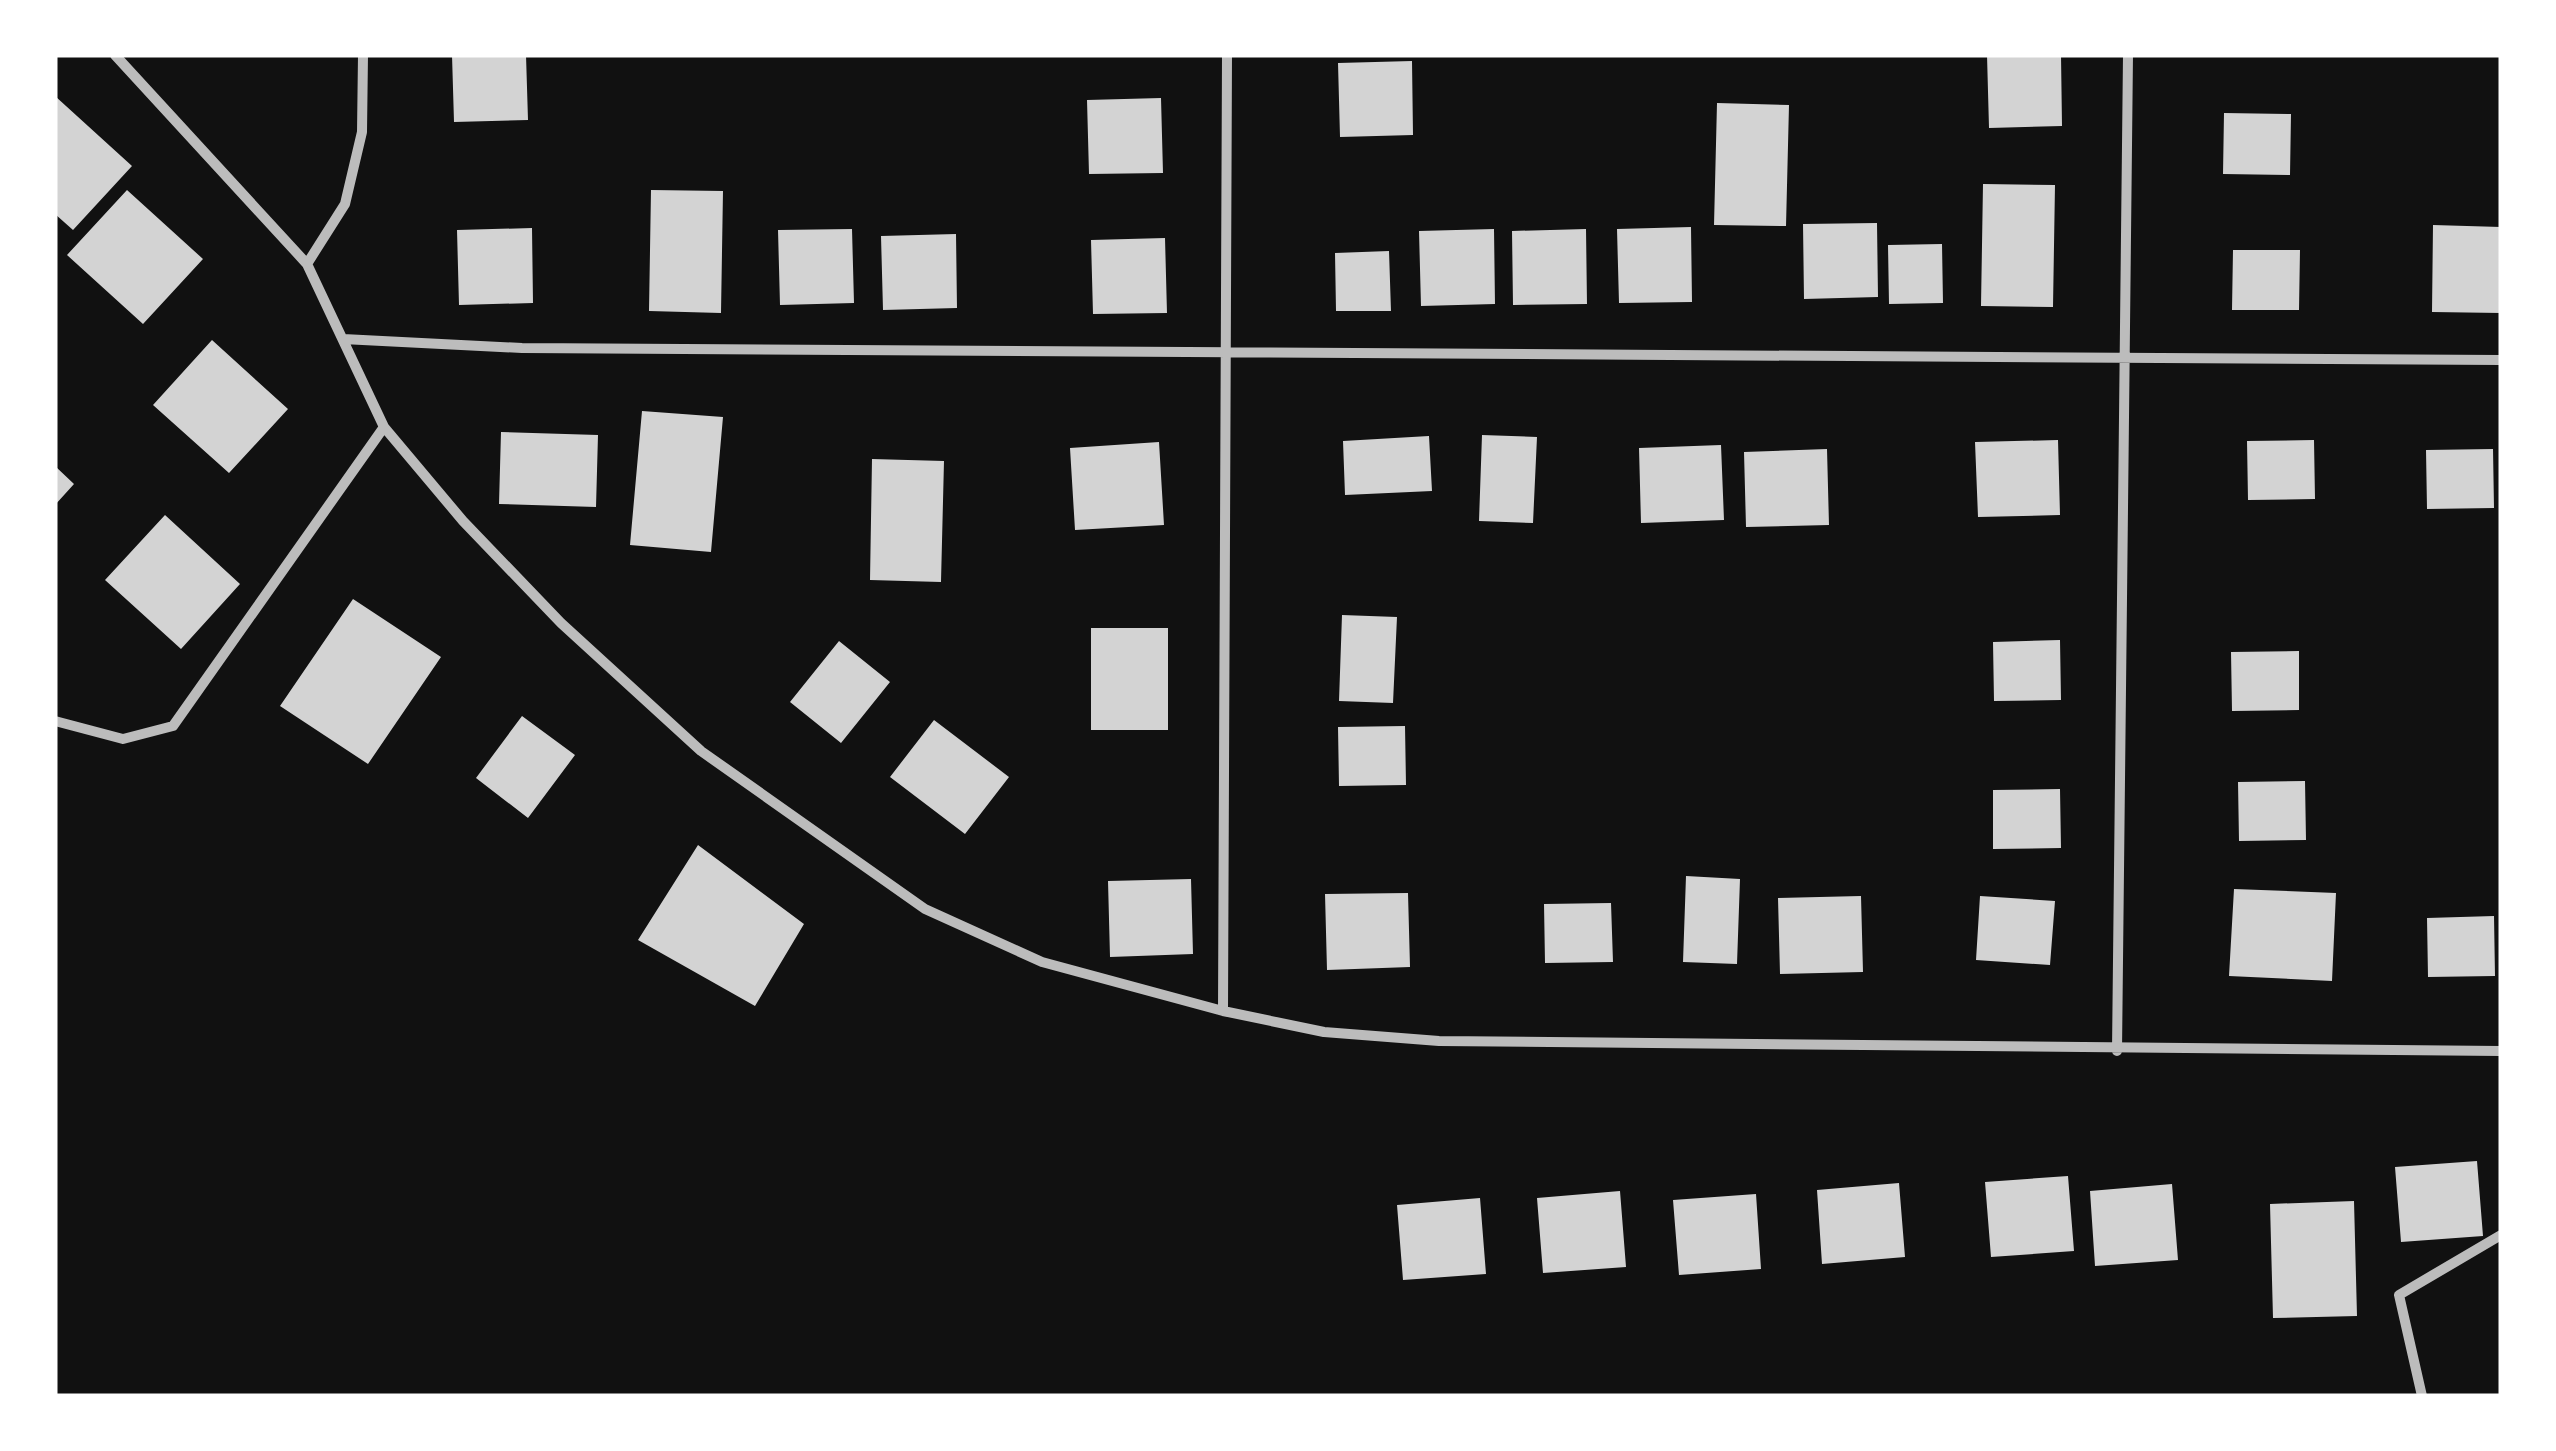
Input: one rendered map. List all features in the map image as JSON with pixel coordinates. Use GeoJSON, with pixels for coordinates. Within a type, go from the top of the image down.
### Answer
{"type":"FeatureCollection","features":[{"type":"Feature","properties":{"kind":"street"},"geometry":{"type":"LineString","coordinates":[[115,55],[307,264],[384,427],[463,521],[561,623],[701,752],[826,843],[925,909],[1042,962],[1223,1011],[1324,1032],[1439,1041],[2501,1052]]}},
{"type":"Feature","properties":{"kind":"street"},"geometry":{"type":"LineString","coordinates":[[307,264],[344,204],[362,132],[363,55]]}},
{"type":"Feature","properties":{"kind":"street"},"geometry":{"type":"LineString","coordinates":[[1223,1011],[1226,55]]}},
{"type":"Feature","properties":{"kind":"street"},"geometry":{"type":"LineString","coordinates":[[2118,1051],[2128,55]]}},
{"type":"Feature","properties":{"kind":"street"},"geometry":{"type":"LineString","coordinates":[[343,338],[522,348],[2501,360]]}},
{"type":"Feature","properties":{"kind":"street"},"geometry":{"type":"LineString","coordinates":[[55,721],[123,739],[173,726],[384,427]]}},
{"type":"Feature","properties":{"kind":"street"},"geometry":{"type":"LineString","coordinates":[[2422,1396],[2400,1295],[2501,1236]]}},
{"type":"Feature","properties":{"kind":"building"},"geometry":{"type":"Polygon","coordinates":[[[452,55],[526,55],[528,120],[454,122],[452,55]]]}},
{"type":"Feature","properties":{"kind":"building"},"geometry":{"type":"Polygon","coordinates":[[[1987,55],[2061,55],[2062,126],[1989,128],[1987,55]]]}},
{"type":"Feature","properties":{"kind":"building"},"geometry":{"type":"Polygon","coordinates":[[[1412,61],[1413,135],[1340,137],[1338,63],[1412,61]]]}},
{"type":"Feature","properties":{"kind":"building"},"geometry":{"type":"Polygon","coordinates":[[[55,96],[132,166],[73,230],[55,214],[55,96]]]}},
{"type":"Feature","properties":{"kind":"building"},"geometry":{"type":"Polygon","coordinates":[[[1161,98],[1163,173],[1089,174],[1087,100],[1161,98]]]}},
{"type":"Feature","properties":{"kind":"building"},"geometry":{"type":"Polygon","coordinates":[[[1717,103],[1789,105],[1786,226],[1714,225],[1717,103]]]}},
{"type":"Feature","properties":{"kind":"building"},"geometry":{"type":"Polygon","coordinates":[[[2224,113],[2291,114],[2290,175],[2223,174],[2224,113]]]}},
{"type":"Feature","properties":{"kind":"building"},"geometry":{"type":"Polygon","coordinates":[[[1983,184],[2055,185],[2053,307],[1981,306],[1983,184]]]}},
{"type":"Feature","properties":{"kind":"building"},"geometry":{"type":"Polygon","coordinates":[[[127,190],[203,259],[143,324],[67,255],[127,190]]]}},
{"type":"Feature","properties":{"kind":"building"},"geometry":{"type":"Polygon","coordinates":[[[651,190],[723,191],[721,313],[649,311],[651,190]]]}},
{"type":"Feature","properties":{"kind":"building"},"geometry":{"type":"Polygon","coordinates":[[[1877,223],[1878,297],[1804,299],[1803,224],[1877,223]]]}},
{"type":"Feature","properties":{"kind":"building"},"geometry":{"type":"Polygon","coordinates":[[[2433,225],[2501,227],[2501,313],[2432,312],[2433,225]]]}},
{"type":"Feature","properties":{"kind":"building"},"geometry":{"type":"Polygon","coordinates":[[[1691,227],[1692,302],[1619,303],[1617,229],[1691,227]]]}},
{"type":"Feature","properties":{"kind":"building"},"geometry":{"type":"Polygon","coordinates":[[[532,228],[533,303],[459,305],[457,230],[532,228]]]}},
{"type":"Feature","properties":{"kind":"building"},"geometry":{"type":"Polygon","coordinates":[[[852,229],[854,303],[780,305],[778,230],[852,229]]]}},
{"type":"Feature","properties":{"kind":"building"},"geometry":{"type":"Polygon","coordinates":[[[1494,229],[1495,304],[1421,306],[1419,231],[1494,229]]]}},
{"type":"Feature","properties":{"kind":"building"},"geometry":{"type":"Polygon","coordinates":[[[1586,229],[1587,304],[1513,305],[1512,231],[1586,229]]]}},
{"type":"Feature","properties":{"kind":"building"},"geometry":{"type":"Polygon","coordinates":[[[956,234],[957,308],[883,310],[881,236],[956,234]]]}},
{"type":"Feature","properties":{"kind":"building"},"geometry":{"type":"Polygon","coordinates":[[[1165,238],[1167,313],[1093,314],[1091,240],[1165,238]]]}},
{"type":"Feature","properties":{"kind":"building"},"geometry":{"type":"Polygon","coordinates":[[[1942,244],[1943,303],[1889,304],[1888,245],[1942,244]]]}},
{"type":"Feature","properties":{"kind":"building"},"geometry":{"type":"Polygon","coordinates":[[[2233,250],[2300,250],[2299,310],[2232,310],[2233,250]]]}},
{"type":"Feature","properties":{"kind":"building"},"geometry":{"type":"Polygon","coordinates":[[[1389,251],[1391,311],[1336,311],[1335,253],[1389,251]]]}},
{"type":"Feature","properties":{"kind":"building"},"geometry":{"type":"Polygon","coordinates":[[[212,340],[288,409],[229,473],[153,405],[212,340]]]}},
{"type":"Feature","properties":{"kind":"building"},"geometry":{"type":"Polygon","coordinates":[[[642,411],[723,417],[711,552],[630,545],[642,411]]]}},
{"type":"Feature","properties":{"kind":"building"},"geometry":{"type":"Polygon","coordinates":[[[501,432],[598,435],[596,507],[499,504],[501,432]]]}},
{"type":"Feature","properties":{"kind":"building"},"geometry":{"type":"Polygon","coordinates":[[[1482,435],[1537,437],[1533,523],[1479,521],[1482,435]]]}},
{"type":"Feature","properties":{"kind":"building"},"geometry":{"type":"Polygon","coordinates":[[[1429,436],[1432,491],[1345,495],[1343,441],[1429,436]]]}},
{"type":"Feature","properties":{"kind":"building"},"geometry":{"type":"Polygon","coordinates":[[[2058,440],[2060,515],[1978,517],[1975,442],[2058,440]]]}},
{"type":"Feature","properties":{"kind":"building"},"geometry":{"type":"Polygon","coordinates":[[[2314,440],[2315,499],[2248,500],[2247,441],[2314,440]]]}},
{"type":"Feature","properties":{"kind":"building"},"geometry":{"type":"Polygon","coordinates":[[[1159,442],[1164,525],[1075,530],[1070,448],[1159,442]]]}},
{"type":"Feature","properties":{"kind":"building"},"geometry":{"type":"Polygon","coordinates":[[[1721,445],[1724,520],[1641,523],[1639,448],[1721,445]]]}},
{"type":"Feature","properties":{"kind":"building"},"geometry":{"type":"Polygon","coordinates":[[[1827,449],[1829,525],[1746,527],[1744,452],[1827,449]]]}},
{"type":"Feature","properties":{"kind":"building"},"geometry":{"type":"Polygon","coordinates":[[[2493,449],[2494,508],[2427,509],[2426,450],[2493,449]]]}},
{"type":"Feature","properties":{"kind":"building"},"geometry":{"type":"Polygon","coordinates":[[[872,459],[944,461],[941,582],[870,580],[872,459]]]}},
{"type":"Feature","properties":{"kind":"building"},"geometry":{"type":"Polygon","coordinates":[[[55,466],[74,484],[55,505],[55,466]]]}},
{"type":"Feature","properties":{"kind":"building"},"geometry":{"type":"Polygon","coordinates":[[[165,515],[240,584],[181,649],[105,580],[165,515]]]}},
{"type":"Feature","properties":{"kind":"building"},"geometry":{"type":"Polygon","coordinates":[[[353,599],[441,657],[368,764],[280,706],[353,599]]]}},
{"type":"Feature","properties":{"kind":"building"},"geometry":{"type":"Polygon","coordinates":[[[1342,615],[1397,617],[1393,703],[1339,701],[1342,615]]]}},
{"type":"Feature","properties":{"kind":"building"},"geometry":{"type":"Polygon","coordinates":[[[1091,628],[1168,628],[1168,730],[1091,730],[1091,628]]]}},
{"type":"Feature","properties":{"kind":"building"},"geometry":{"type":"Polygon","coordinates":[[[2060,640],[2061,700],[1994,701],[1993,642],[2060,640]]]}},
{"type":"Feature","properties":{"kind":"building"},"geometry":{"type":"Polygon","coordinates":[[[839,641],[890,682],[841,743],[790,702],[839,641]]]}},
{"type":"Feature","properties":{"kind":"building"},"geometry":{"type":"Polygon","coordinates":[[[2299,651],[2299,710],[2232,711],[2231,652],[2299,651]]]}},
{"type":"Feature","properties":{"kind":"building"},"geometry":{"type":"Polygon","coordinates":[[[522,716],[575,755],[528,818],[476,778],[522,716]]]}},
{"type":"Feature","properties":{"kind":"building"},"geometry":{"type":"Polygon","coordinates":[[[934,720],[1009,777],[965,834],[890,777],[934,720]]]}},
{"type":"Feature","properties":{"kind":"building"},"geometry":{"type":"Polygon","coordinates":[[[1405,726],[1406,785],[1339,786],[1338,727],[1405,726]]]}},
{"type":"Feature","properties":{"kind":"building"},"geometry":{"type":"Polygon","coordinates":[[[2305,781],[2306,840],[2239,841],[2238,782],[2305,781]]]}},
{"type":"Feature","properties":{"kind":"building"},"geometry":{"type":"Polygon","coordinates":[[[2060,789],[2061,848],[1993,849],[1993,790],[2060,789]]]}},
{"type":"Feature","properties":{"kind":"building"},"geometry":{"type":"Polygon","coordinates":[[[698,845],[804,924],[755,1006],[638,940],[698,845]]]}},
{"type":"Feature","properties":{"kind":"building"},"geometry":{"type":"Polygon","coordinates":[[[1686,876],[1740,879],[1737,964],[1683,962],[1686,876]]]}},
{"type":"Feature","properties":{"kind":"building"},"geometry":{"type":"Polygon","coordinates":[[[1191,879],[1193,954],[1110,957],[1108,881],[1191,879]]]}},
{"type":"Feature","properties":{"kind":"building"},"geometry":{"type":"Polygon","coordinates":[[[2234,889],[2336,893],[2332,981],[2229,976],[2234,889]]]}},
{"type":"Feature","properties":{"kind":"building"},"geometry":{"type":"Polygon","coordinates":[[[1408,893],[1410,967],[1327,970],[1325,894],[1408,893]]]}},
{"type":"Feature","properties":{"kind":"building"},"geometry":{"type":"Polygon","coordinates":[[[1861,896],[1863,972],[1780,974],[1778,898],[1861,896]]]}},
{"type":"Feature","properties":{"kind":"building"},"geometry":{"type":"Polygon","coordinates":[[[1980,896],[2055,901],[2050,965],[1976,960],[1980,896]]]}},
{"type":"Feature","properties":{"kind":"building"},"geometry":{"type":"Polygon","coordinates":[[[1611,903],[1613,962],[1545,963],[1544,904],[1611,903]]]}},
{"type":"Feature","properties":{"kind":"building"},"geometry":{"type":"Polygon","coordinates":[[[2494,916],[2495,976],[2428,977],[2427,918],[2494,916]]]}},
{"type":"Feature","properties":{"kind":"building"},"geometry":{"type":"Polygon","coordinates":[[[2477,1161],[2483,1236],[2401,1242],[2395,1167],[2477,1161]]]}},
{"type":"Feature","properties":{"kind":"building"},"geometry":{"type":"Polygon","coordinates":[[[2068,1176],[2074,1251],[1991,1257],[1985,1182],[2068,1176]]]}},
{"type":"Feature","properties":{"kind":"building"},"geometry":{"type":"Polygon","coordinates":[[[1899,1183],[1905,1257],[1822,1264],[1817,1190],[1899,1183]]]}},
{"type":"Feature","properties":{"kind":"building"},"geometry":{"type":"Polygon","coordinates":[[[2172,1184],[2178,1260],[2095,1266],[2090,1191],[2172,1184]]]}},
{"type":"Feature","properties":{"kind":"building"},"geometry":{"type":"Polygon","coordinates":[[[1620,1191],[1626,1267],[1543,1273],[1537,1198],[1620,1191]]]}},
{"type":"Feature","properties":{"kind":"building"},"geometry":{"type":"Polygon","coordinates":[[[1756,1194],[1761,1269],[1679,1275],[1673,1200],[1756,1194]]]}},
{"type":"Feature","properties":{"kind":"building"},"geometry":{"type":"Polygon","coordinates":[[[1480,1198],[1486,1274],[1403,1280],[1397,1205],[1480,1198]]]}},
{"type":"Feature","properties":{"kind":"building"},"geometry":{"type":"Polygon","coordinates":[[[2354,1201],[2357,1316],[2273,1318],[2270,1204],[2354,1201]]]}}]}
